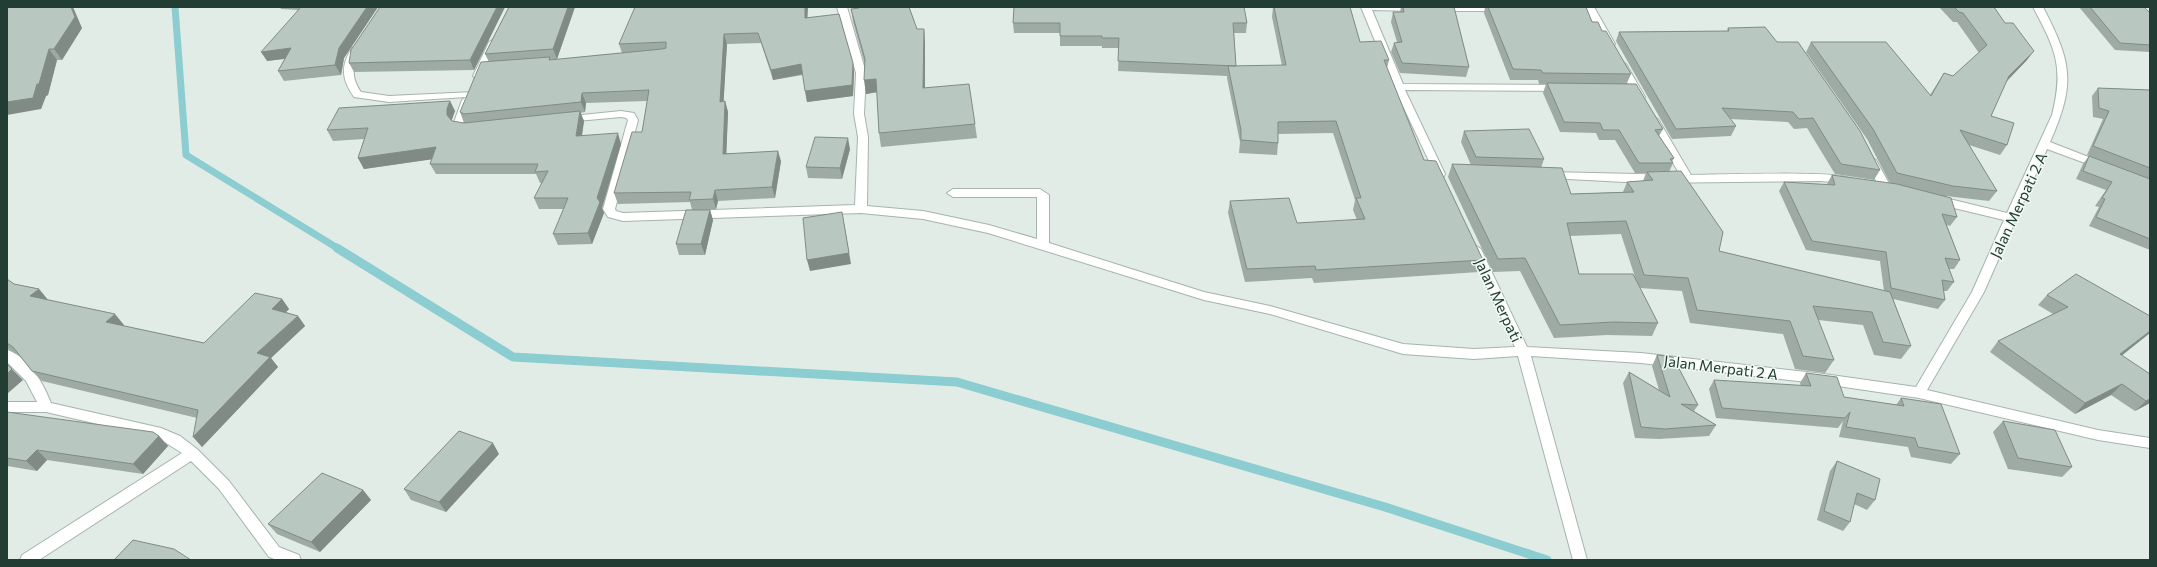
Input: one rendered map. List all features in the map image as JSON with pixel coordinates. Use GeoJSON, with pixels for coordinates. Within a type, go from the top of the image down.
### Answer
{"type":"FeatureCollection","features":[{"type":"Feature","properties":{"kind":"street"},"geometry":{"type":"LineString","coordinates":[[842,7],[861,73],[859,114],[863,142],[861,209]]}},
{"type":"Feature","properties":{"kind":"street"},"geometry":{"type":"LineString","coordinates":[[1445,185],[1399,87],[1366,7],[1510,8]]}},
{"type":"Feature","properties":{"kind":"street","name":"Jalan Merpati 2 A"},"geometry":{"type":"LineString","coordinates":[[1919,393],[1978,292],[2057,115],[2064,91],[2064,67],[2056,42],[2038,7]]}},
{"type":"Feature","properties":{"kind":"street"},"geometry":{"type":"LineString","coordinates":[[1587,8],[1687,178]]}},
{"type":"Feature","properties":{"kind":"street"},"geometry":{"type":"LineString","coordinates":[[484,128],[469,129],[461,128],[458,125],[481,68],[498,33]]}},
{"type":"Feature","properties":{"kind":"street"},"geometry":{"type":"LineString","coordinates":[[360,41],[350,59],[347,74],[358,96],[389,99],[470,94]]}},
{"type":"Feature","properties":{"kind":"street"},"geometry":{"type":"LineString","coordinates":[[481,68],[493,68]]}},
{"type":"Feature","properties":{"kind":"street"},"geometry":{"type":"LineString","coordinates":[[1399,87],[1572,88]]}},
{"type":"Feature","properties":{"kind":"street"},"geometry":{"type":"LineString","coordinates":[[1619,89],[1635,89]]}},
{"type":"Feature","properties":{"kind":"street","name":"Jalan Merpati 2 A"},"geometry":{"type":"LineString","coordinates":[[558,120],[621,114],[630,115],[633,120],[609,209],[612,214],[617,216],[696,216],[861,209],[923,215],[989,229],[1042,244],[1168,286],[1270,310],[1403,349],[1474,354],[1523,351],[1641,358],[1919,393],[2098,435],[2150,443]]}},
{"type":"Feature","properties":{"kind":"street"},"geometry":{"type":"LineString","coordinates":[[2045,144],[2112,170]]}},
{"type":"Feature","properties":{"kind":"street"},"geometry":{"type":"LineString","coordinates":[[1868,154],[1889,188],[1872,184]]}},
{"type":"Feature","properties":{"kind":"street"},"geometry":{"type":"LineString","coordinates":[[1438,171],[1453,171]]}},
{"type":"Feature","properties":{"kind":"street"},"geometry":{"type":"LineString","coordinates":[[1535,174],[1644,179],[1820,177],[1858,182]]}},
{"type":"Feature","properties":{"kind":"street"},"geometry":{"type":"LineString","coordinates":[[953,193],[1040,193],[1043,195],[1042,244]]}},
{"type":"Feature","properties":{"kind":"street"},"geometry":{"type":"LineString","coordinates":[[1922,196],[2011,218]]}},
{"type":"Feature","properties":{"kind":"street","name":"Jalan Merpati"},"geometry":{"type":"LineString","coordinates":[[1469,236],[1523,351],[1580,560]]}},
{"type":"Feature","properties":{"kind":"street"},"geometry":{"type":"LineString","coordinates":[[7,355],[23,367],[31,376],[46,407]]}},
{"type":"Feature","properties":{"kind":"street"},"geometry":{"type":"LineString","coordinates":[[7,408],[46,407],[161,434],[174,440],[192,453],[224,485],[274,552],[294,560]]}},
{"type":"Feature","properties":{"kind":"street"},"geometry":{"type":"LineString","coordinates":[[27,560],[192,453]]}},
{"type":"Feature","properties":{"kind":"building"},"geometry":{"type":"Polygon","coordinates":[[[7,7],[71,7],[75,17],[54,49],[49,49],[39,84],[37,84],[33,98],[7,102],[7,7]]]}},
{"type":"Feature","properties":{"kind":"building"},"geometry":{"type":"Polygon","coordinates":[[[301,7],[367,7],[339,48],[335,65],[278,71],[291,48],[261,52],[301,7]]]}},
{"type":"Feature","properties":{"kind":"building"},"geometry":{"type":"Polygon","coordinates":[[[380,7],[497,7],[470,60],[349,63],[351,50],[380,7]]]}},
{"type":"Feature","properties":{"kind":"building"},"geometry":{"type":"Polygon","coordinates":[[[509,7],[568,7],[553,49],[485,54],[509,7]]]}},
{"type":"Feature","properties":{"kind":"building"},"geometry":{"type":"Polygon","coordinates":[[[635,7],[805,7],[805,18],[839,14],[853,63],[852,85],[805,91],[801,64],[771,70],[758,33],[724,34],[720,102],[725,101],[723,154],[778,151],[772,187],[715,190],[713,199],[689,200],[691,192],[614,193],[632,132],[642,132],[649,90],[582,93],[581,102],[464,114],[460,112],[481,62],[550,57],[549,60],[666,48],[666,42],[619,44],[635,7]]]}},
{"type":"Feature","properties":{"kind":"building"},"geometry":{"type":"Polygon","coordinates":[[[858,7],[909,7],[917,29],[924,29],[923,88],[969,84],[975,124],[879,133],[876,79],[864,80],[865,59],[851,9],[859,8],[858,7]]]}},
{"type":"Feature","properties":{"kind":"building"},"geometry":{"type":"Polygon","coordinates":[[[1014,7],[1244,7],[1247,23],[1233,23],[1236,66],[1118,61],[1119,38],[1102,38],[1102,36],[1060,36],[1060,23],[1013,23],[1014,7]]]}},
{"type":"Feature","properties":{"kind":"building"},"geometry":{"type":"Polygon","coordinates":[[[1274,7],[1350,7],[1360,42],[1381,41],[1389,60],[1384,60],[1424,160],[1436,161],[1483,260],[1316,270],[1315,266],[1247,269],[1230,201],[1289,198],[1297,223],[1365,219],[1356,198],[1361,198],[1336,121],[1278,122],[1278,143],[1241,140],[1241,130],[1228,66],[1286,65],[1274,7]]]}},
{"type":"Feature","properties":{"kind":"building"},"geometry":{"type":"Polygon","coordinates":[[[1403,7],[1454,7],[1469,67],[1402,63],[1394,43],[1402,42],[1393,12],[1404,12],[1403,7]]]}},
{"type":"Feature","properties":{"kind":"building"},"geometry":{"type":"Polygon","coordinates":[[[1488,7],[1586,7],[1592,22],[1598,22],[1602,31],[1606,31],[1631,74],[1543,73],[1541,70],[1513,69],[1488,7]]]}},
{"type":"Feature","properties":{"kind":"building"},"geometry":{"type":"Polygon","coordinates":[[[1954,7],[1994,7],[2005,23],[2013,23],[2034,51],[2009,76],[1991,116],[2014,123],[2007,145],[1960,130],[1997,191],[1953,186],[1897,173],[1873,129],[1811,42],[1886,42],[1931,96],[1944,73],[1953,76],[1987,45],[1963,13],[1959,12],[1954,7]]]}},
{"type":"Feature","properties":{"kind":"building"},"geometry":{"type":"Polygon","coordinates":[[[2090,7],[2144,7],[2150,13],[2150,45],[2120,43],[2090,7]]]}},
{"type":"Feature","properties":{"kind":"building"},"geometry":{"type":"Polygon","coordinates":[[[1765,27],[1777,42],[1798,42],[1860,131],[1880,170],[1841,164],[1813,118],[1799,119],[1793,112],[1722,108],[1736,126],[1676,129],[1619,32],[1729,31],[1728,28],[1765,27]]]}},
{"type":"Feature","properties":{"kind":"building"},"geometry":{"type":"Polygon","coordinates":[[[1547,83],[1636,84],[1663,129],[1655,130],[1674,158],[1670,159],[1673,163],[1639,163],[1619,130],[1603,130],[1600,123],[1564,122],[1547,83]]]}},
{"type":"Feature","properties":{"kind":"building"},"geometry":{"type":"Polygon","coordinates":[[[2098,88],[2150,90],[2150,168],[2093,146],[2109,111],[2099,108],[2098,88]]]}},
{"type":"Feature","properties":{"kind":"building"},"geometry":{"type":"Polygon","coordinates":[[[450,101],[447,109],[447,115],[452,121],[464,123],[580,111],[576,136],[618,133],[597,198],[600,202],[588,233],[553,234],[568,198],[534,198],[548,171],[535,172],[538,164],[430,164],[436,147],[358,158],[368,128],[327,130],[339,108],[450,101]]]}},
{"type":"Feature","properties":{"kind":"building"},"geometry":{"type":"Polygon","coordinates":[[[1529,129],[1544,159],[1476,157],[1464,131],[1529,129]]]}},
{"type":"Feature","properties":{"kind":"building"},"geometry":{"type":"Polygon","coordinates":[[[815,137],[848,138],[840,168],[806,167],[815,137]]]}},
{"type":"Feature","properties":{"kind":"building"},"geometry":{"type":"Polygon","coordinates":[[[2089,156],[2150,179],[2150,239],[2096,217],[2105,199],[2102,198],[2112,182],[2083,171],[2089,156]]]}},
{"type":"Feature","properties":{"kind":"building"},"geometry":{"type":"Polygon","coordinates":[[[1452,164],[1562,168],[1571,194],[1634,192],[1627,182],[1653,180],[1647,172],[1681,171],[1723,232],[1719,251],[1890,292],[1911,346],[1883,342],[1872,312],[1813,306],[1834,360],[1803,356],[1790,321],[1697,310],[1688,278],[1644,275],[1626,221],[1567,223],[1579,274],[1633,274],[1658,323],[1613,322],[1560,325],[1525,258],[1498,259],[1452,164]]]}},
{"type":"Feature","properties":{"kind":"building"},"geometry":{"type":"Polygon","coordinates":[[[1832,175],[1897,184],[1951,198],[1957,217],[1942,214],[1960,260],[1945,258],[1954,282],[1942,280],[1945,300],[1891,288],[1886,252],[1812,241],[1784,182],[1835,185],[1832,175]]]}},
{"type":"Feature","properties":{"kind":"building"},"geometry":{"type":"Polygon","coordinates":[[[686,210],[710,210],[701,244],[676,244],[686,210]]]}},
{"type":"Feature","properties":{"kind":"building"},"geometry":{"type":"Polygon","coordinates":[[[842,212],[849,253],[807,260],[803,218],[842,212]]]}},
{"type":"Feature","properties":{"kind":"building"},"geometry":{"type":"Polygon","coordinates":[[[2076,274],[2150,316],[2150,331],[2120,354],[2150,374],[2150,399],[2146,401],[2122,384],[2085,403],[1998,341],[2068,307],[2047,295],[2076,274]]]}},
{"type":"Feature","properties":{"kind":"building"},"geometry":{"type":"Polygon","coordinates":[[[7,279],[14,284],[39,289],[30,296],[115,314],[106,322],[204,343],[255,293],[282,299],[272,309],[298,316],[257,353],[270,357],[193,437],[198,410],[32,371],[13,347],[7,343],[7,279]]]}},
{"type":"Feature","properties":{"kind":"building"},"geometry":{"type":"Polygon","coordinates":[[[1657,355],[1673,357],[1698,405],[1681,404],[1716,425],[1665,429],[1641,427],[1629,372],[1670,397],[1657,355]]]}},
{"type":"Feature","properties":{"kind":"building"},"geometry":{"type":"Polygon","coordinates":[[[7,364],[12,369],[7,374],[7,364]]]}},
{"type":"Feature","properties":{"kind":"building"},"geometry":{"type":"Polygon","coordinates":[[[1806,373],[1837,377],[1844,397],[1904,406],[1901,398],[1941,404],[1960,454],[1918,447],[1915,438],[1846,427],[1850,412],[1845,418],[1722,408],[1714,380],[1811,386],[1806,373]]]}},
{"type":"Feature","properties":{"kind":"building"},"geometry":{"type":"Polygon","coordinates":[[[7,412],[153,432],[159,436],[133,464],[37,450],[26,461],[7,458],[7,412]]]}},
{"type":"Feature","properties":{"kind":"building"},"geometry":{"type":"Polygon","coordinates":[[[2003,421],[2055,430],[2072,467],[2018,458],[2003,421]]]}},
{"type":"Feature","properties":{"kind":"building"},"geometry":{"type":"Polygon","coordinates":[[[459,431],[493,443],[439,502],[404,489],[459,431]]]}},
{"type":"Feature","properties":{"kind":"building"},"geometry":{"type":"Polygon","coordinates":[[[1837,461],[1880,479],[1875,500],[1857,493],[1850,522],[1824,511],[1837,461]]]}},
{"type":"Feature","properties":{"kind":"building"},"geometry":{"type":"Polygon","coordinates":[[[322,473],[363,490],[311,542],[268,524],[322,473]]]}},
{"type":"Feature","properties":{"kind":"building"},"geometry":{"type":"Polygon","coordinates":[[[133,540],[174,549],[191,560],[114,560],[133,540]]]}},
{"type":"Feature","properties":{"kind":"waterway"},"geometry":{"type":"LineString","coordinates":[[175,7],[186,155],[339,249]]}},
{"type":"Feature","properties":{"kind":"waterway"},"geometry":{"type":"LineString","coordinates":[[337,248],[513,357],[957,382],[1385,507],[1547,560]]}}]}
